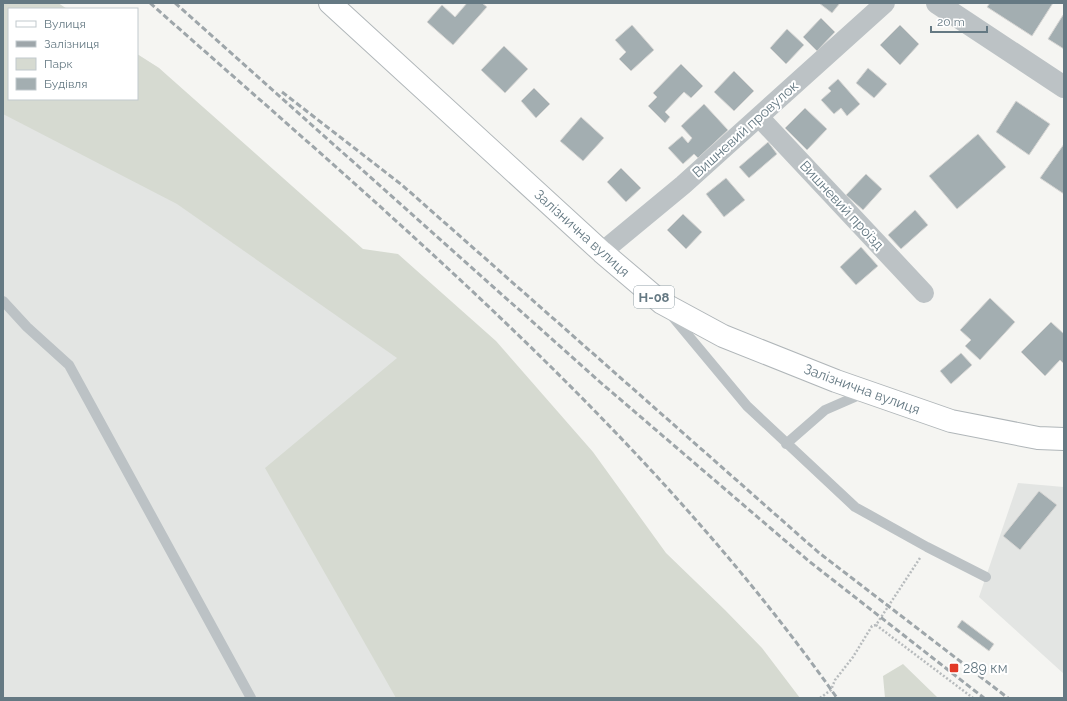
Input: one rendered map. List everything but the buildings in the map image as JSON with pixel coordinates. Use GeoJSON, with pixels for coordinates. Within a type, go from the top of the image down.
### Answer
{"type":"FeatureCollection","features":[{"type":"Feature","properties":{"kind":"main road","name":"Залізнична вулиця"},"geometry":{"type":"LineString","coordinates":[[330,3],[602,252],[662,304],[723,336],[866,392],[951,421],[1038,438],[1064,439]]}},
{"type":"Feature","properties":{"kind":"street","name":"Вишневий провулок"},"geometry":{"type":"LineString","coordinates":[[602,252],[683,184],[885,3]]}},
{"type":"Feature","properties":{"kind":"street"},"geometry":{"type":"LineString","coordinates":[[937,3],[1064,87]]}},
{"type":"Feature","properties":{"kind":"street","name":"Вишневий проїзд"},"geometry":{"type":"LineString","coordinates":[[759,117],[924,293]]}},
{"type":"Feature","properties":{"kind":"lane"},"geometry":{"type":"LineString","coordinates":[[3,301],[27,327],[69,365],[251,698]]}},
{"type":"Feature","properties":{"kind":"lane"},"geometry":{"type":"LineString","coordinates":[[662,304],[747,406],[786,444],[856,507],[927,547],[986,577]]}},
{"type":"Feature","properties":{"kind":"lane"},"geometry":{"type":"LineString","coordinates":[[786,444],[825,410],[866,392]]}},
{"type":"Feature","properties":{"kind":"path"},"geometry":{"type":"LineString","coordinates":[[820,698],[831,690],[835,680],[853,657],[872,626],[876,625],[927,547]]}},
{"type":"Feature","properties":{"kind":"path"},"geometry":{"type":"LineString","coordinates":[[876,625],[973,698]]}},
{"type":"Feature","properties":{"kind":"shaded area"},"geometry":{"type":"Polygon","coordinates":[[[3,3],[58,3],[66,8],[8,8],[8,100],[138,100],[138,55],[159,68],[718,698],[3,698],[3,3]]]}},
{"type":"Feature","properties":{"kind":"shaded area"},"geometry":{"type":"Polygon","coordinates":[[[1018,483],[1064,487],[1064,674],[979,597],[1018,483]]]}},
{"type":"Feature","properties":{"kind":"green space"},"geometry":{"type":"Polygon","coordinates":[[[3,3],[58,3],[66,8],[8,8],[8,100],[138,100],[138,55],[159,68],[363,249],[398,254],[496,341],[593,452],[666,553],[762,648],[800,698],[396,698],[265,468],[397,358],[177,204],[3,114],[3,3]]]}},
{"type":"Feature","properties":{"kind":"green space"},"geometry":{"type":"Polygon","coordinates":[[[903,664],[938,698],[885,698],[883,676],[903,664]]]}},
{"type":"Feature","properties":{"kind":"railway"},"geometry":{"type":"LineString","coordinates":[[150,3],[424,247],[514,331],[601,417],[684,507],[763,600],[837,698]]}},
{"type":"Feature","properties":{"kind":"railway"},"geometry":{"type":"LineString","coordinates":[[175,3],[600,382],[810,562],[984,698]]}},
{"type":"Feature","properties":{"kind":"railway"},"geometry":{"type":"LineString","coordinates":[[282,92],[402,185],[818,552],[1008,698]]}},
{"type":"Feature","properties":{"kind":"place","name":"289 км"},"geometry":{"type":"Point","coordinates":[954,668]}}]}
